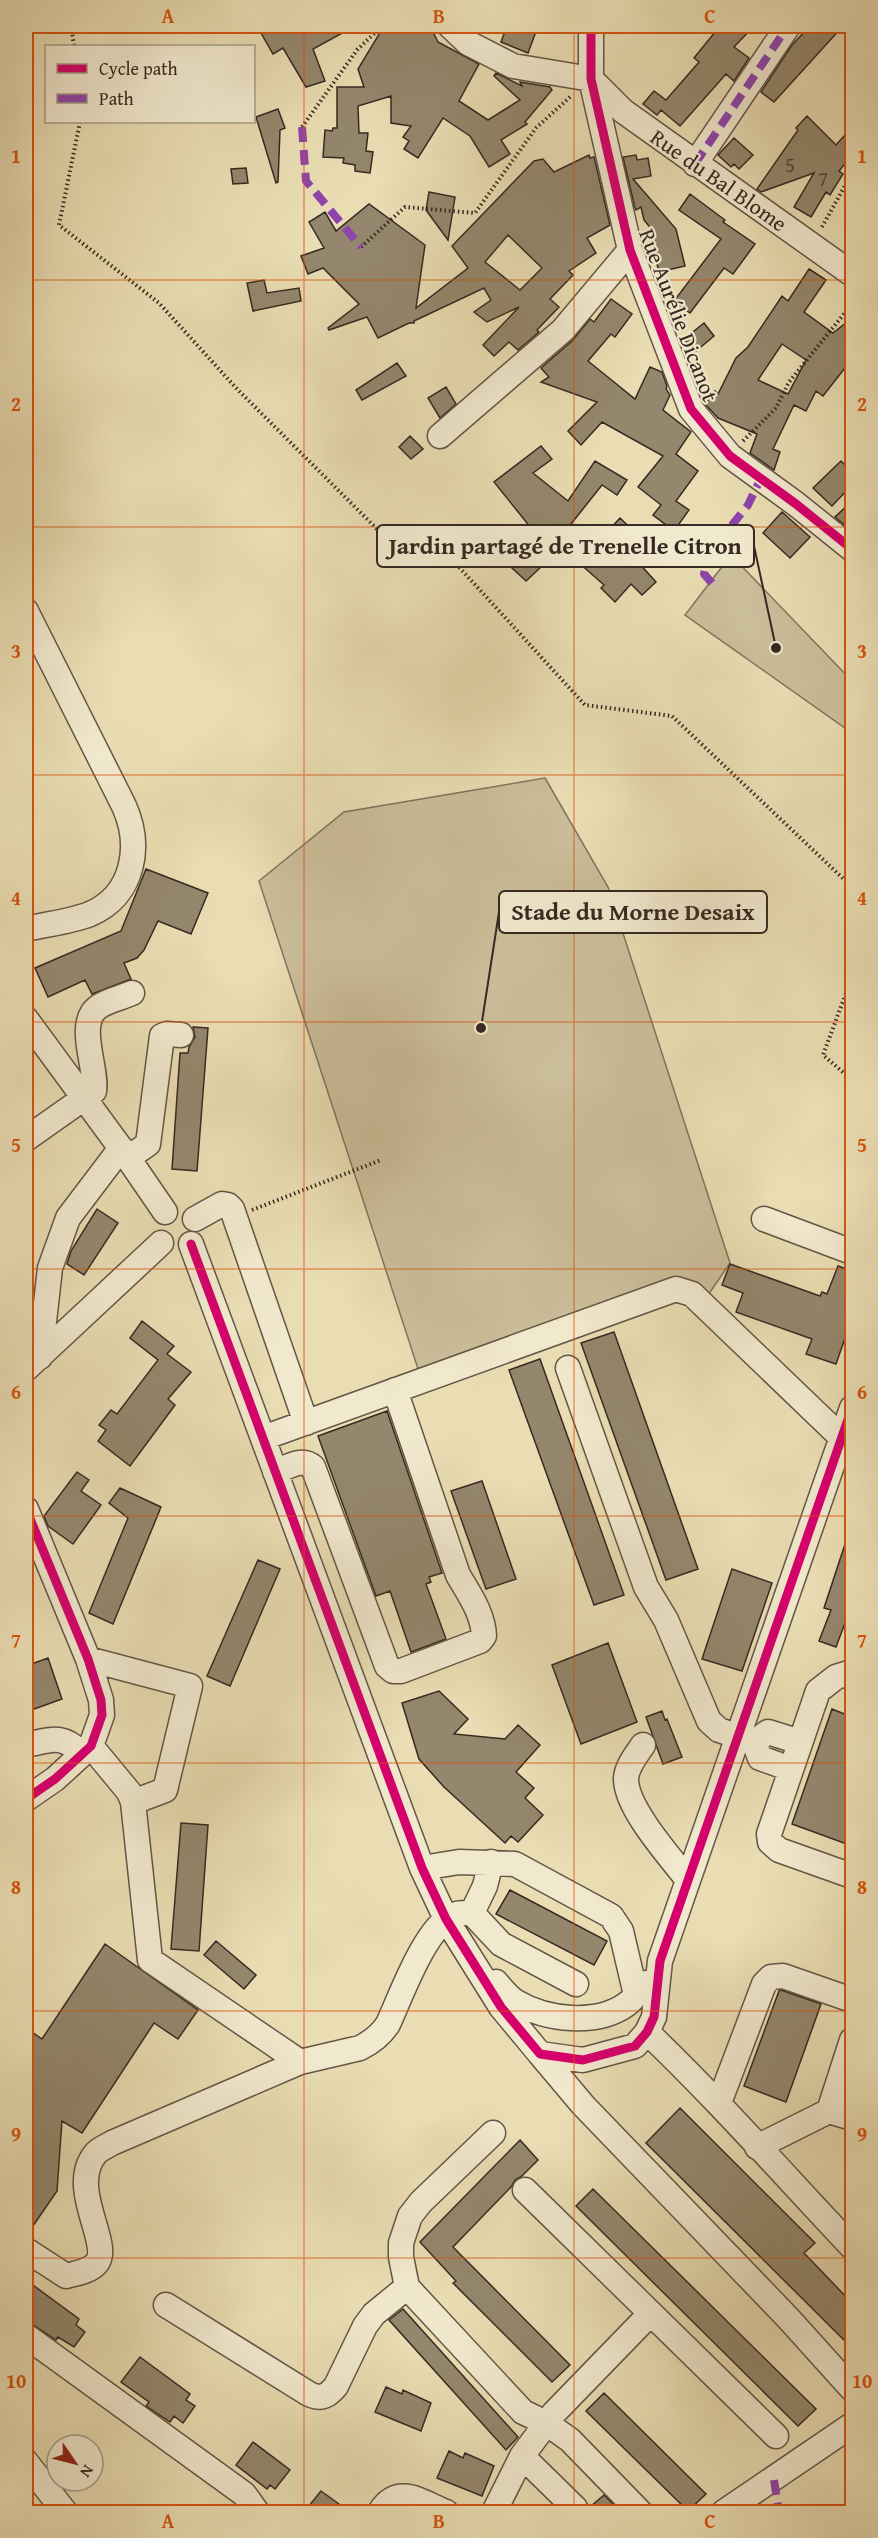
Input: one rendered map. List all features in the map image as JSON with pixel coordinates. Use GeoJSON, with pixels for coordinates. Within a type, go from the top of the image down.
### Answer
{"type":"FeatureCollection","features":[{"type":"Feature","properties":{"kind":"street"},"geometry":{"type":"LineString","coordinates":[[450,26],[468,43],[513,66],[591,79]]}},
{"type":"Feature","properties":{"kind":"street","name":"Rue Aurélie Dicanot"},"geometry":{"type":"LineString","coordinates":[[591,26],[591,79],[630,250],[691,409],[730,456],[796,504],[852,549]]}},
{"type":"Feature","properties":{"kind":"street"},"geometry":{"type":"LineString","coordinates":[[695,164],[788,26]]}},
{"type":"Feature","properties":{"kind":"street","name":"Rue du Bal Blome"},"geometry":{"type":"LineString","coordinates":[[591,79],[623,111],[852,274]]}},
{"type":"Feature","properties":{"kind":"street"},"geometry":{"type":"LineString","coordinates":[[440,436],[562,330],[630,250]]}},
{"type":"Feature","properties":{"kind":"street"},"geometry":{"type":"LineString","coordinates":[[26,611],[124,806],[133,828],[134,841],[131,869],[111,900],[90,914],[26,929]]}},
{"type":"Feature","properties":{"kind":"street"},"geometry":{"type":"LineString","coordinates":[[26,1138],[94,1091],[96,1080],[87,1034],[91,1017],[96,1009],[132,993]]}},
{"type":"Feature","properties":{"kind":"street"},"geometry":{"type":"LineString","coordinates":[[26,1019],[165,1212]]}},
{"type":"Feature","properties":{"kind":"street"},"geometry":{"type":"LineString","coordinates":[[33,1363],[50,1268],[68,1218],[124,1153],[148,1144],[162,1036],[181,1035]]}},
{"type":"Feature","properties":{"kind":"street"},"geometry":{"type":"LineString","coordinates":[[195,1219],[222,1204],[228,1204],[235,1217],[306,1423]]}},
{"type":"Feature","properties":{"kind":"street"},"geometry":{"type":"LineString","coordinates":[[171,1209],[184,1210],[195,1219],[197,1232],[191,1244],[179,1250],[166,1247],[161,1243],[156,1223],[165,1212],[171,1209]]}},
{"type":"Feature","properties":{"kind":"street"},"geometry":{"type":"LineString","coordinates":[[764,1219],[852,1252]]}},
{"type":"Feature","properties":{"kind":"street"},"geometry":{"type":"LineString","coordinates":[[33,1363],[161,1243]]}},
{"type":"Feature","properties":{"kind":"street"},"geometry":{"type":"LineString","coordinates":[[191,1244],[422,1868],[446,1919],[501,2007],[583,2105],[788,2318],[852,2389]]}},
{"type":"Feature","properties":{"kind":"street"},"geometry":{"type":"LineString","coordinates":[[263,1438],[676,1289],[692,1294],[842,1438]]}},
{"type":"Feature","properties":{"kind":"street"},"geometry":{"type":"LineString","coordinates":[[568,1368],[646,1587],[666,1620],[709,1721],[719,1730],[746,1739],[760,1758],[791,1769]]}},
{"type":"Feature","properties":{"kind":"street"},"geometry":{"type":"LineString","coordinates":[[275,1472],[301,1462],[309,1463],[314,1467],[387,1666],[393,1671],[402,1671],[480,1641],[484,1636],[483,1629],[472,1594],[458,1575],[395,1390]]}},
{"type":"Feature","properties":{"kind":"street"},"geometry":{"type":"LineString","coordinates":[[535,2048],[583,2060],[635,2046],[650,2025],[660,1961],[688,1880],[746,1739],[852,1408]]}},
{"type":"Feature","properties":{"kind":"street"},"geometry":{"type":"LineString","coordinates":[[26,1509],[88,1659],[102,1715],[87,1750],[55,1779],[26,1799]]}},
{"type":"Feature","properties":{"kind":"street"},"geometry":{"type":"LineString","coordinates":[[88,1659],[190,1686],[165,1790],[133,1802]]}},
{"type":"Feature","properties":{"kind":"street"},"geometry":{"type":"LineString","coordinates":[[852,1671],[836,1677],[818,1691],[769,1834],[771,1842],[779,1850],[852,1876]]}},
{"type":"Feature","properties":{"kind":"street"},"geometry":{"type":"LineString","coordinates":[[746,1739],[768,1732],[800,1742]]}},
{"type":"Feature","properties":{"kind":"street"},"geometry":{"type":"LineString","coordinates":[[26,1745],[61,1739],[72,1743],[87,1750],[129,1792],[133,1802],[150,1960],[300,2062]]}},
{"type":"Feature","properties":{"kind":"street"},"geometry":{"type":"LineString","coordinates":[[643,1745],[626,1776],[629,1794],[638,1812],[688,1880]]}},
{"type":"Feature","properties":{"kind":"street"},"geometry":{"type":"LineString","coordinates":[[422,1868],[459,1862],[515,1864],[611,1916],[621,1931],[631,1999]]}},
{"type":"Feature","properties":{"kind":"street"},"geometry":{"type":"LineString","coordinates":[[472,1913],[485,1886],[491,1862]]}},
{"type":"Feature","properties":{"kind":"street"},"geometry":{"type":"LineString","coordinates":[[26,2250],[66,2276],[85,2271],[97,2263],[102,2249],[92,2223],[85,2190],[88,2170],[96,2153],[112,2143],[300,2062],[360,2049],[383,2032],[423,1950],[446,1919],[461,1913],[472,1913],[501,1944],[576,1984]]}},
{"type":"Feature","properties":{"kind":"street"},"geometry":{"type":"LineString","coordinates":[[471,1956],[511,1997],[540,2013],[574,2019],[603,2014],[631,1999],[660,1961]]}},
{"type":"Feature","properties":{"kind":"street"},"geometry":{"type":"LineString","coordinates":[[719,2103],[764,1984],[771,1977],[783,1976],[852,2000]]}},
{"type":"Feature","properties":{"kind":"street"},"geometry":{"type":"LineString","coordinates":[[631,1999],[644,2002],[652,2010],[650,2025],[757,2147],[852,2247]]}},
{"type":"Feature","properties":{"kind":"street"},"geometry":{"type":"LineString","coordinates":[[535,2048],[527,2022],[540,2013]]}},
{"type":"Feature","properties":{"kind":"street"},"geometry":{"type":"LineString","coordinates":[[829,2111],[852,2040]]}},
{"type":"Feature","properties":{"kind":"street"},"geometry":{"type":"LineString","coordinates":[[583,2060],[580,2086],[583,2105]]}},
{"type":"Feature","properties":{"kind":"street"},"geometry":{"type":"LineString","coordinates":[[757,2147],[829,2111],[852,2118]]}},
{"type":"Feature","properties":{"kind":"street"},"geometry":{"type":"LineString","coordinates":[[493,2133],[421,2202],[410,2216],[401,2242],[401,2257],[407,2287],[523,2412],[546,2423],[576,2446],[640,2512]]}},
{"type":"Feature","properties":{"kind":"street"},"geometry":{"type":"LineString","coordinates":[[525,2190],[776,2436]]}},
{"type":"Feature","properties":{"kind":"street"},"geometry":{"type":"LineString","coordinates":[[166,2305],[309,2394],[322,2397],[330,2394],[336,2386],[365,2326],[374,2314],[407,2287]]}},
{"type":"Feature","properties":{"kind":"street"},"geometry":{"type":"LineString","coordinates":[[494,2512],[522,2456],[546,2423],[650,2314]]}},
{"type":"Feature","properties":{"kind":"street"},"geometry":{"type":"LineString","coordinates":[[26,2337],[244,2494],[257,2512]]}},
{"type":"Feature","properties":{"kind":"street"},"geometry":{"type":"LineString","coordinates":[[724,2512],[852,2425]]}},
{"type":"Feature","properties":{"kind":"street"},"geometry":{"type":"LineString","coordinates":[[522,2456],[575,2508]]}},
{"type":"Feature","properties":{"kind":"street"},"geometry":{"type":"LineString","coordinates":[[26,2462],[65,2512]]}},
{"type":"Feature","properties":{"kind":"street"},"geometry":{"type":"LineString","coordinates":[[380,2512],[392,2498],[401,2495],[446,2512]]}},
{"type":"Feature","properties":{"kind":"path"},"geometry":{"type":"LineString","coordinates":[[71,26],[74,45]]}},
{"type":"Feature","properties":{"kind":"path"},"geometry":{"type":"LineString","coordinates":[[302,127],[357,50],[382,26]]}},
{"type":"Feature","properties":{"kind":"path"},"geometry":{"type":"LineString","coordinates":[[362,247],[405,207],[475,213],[536,128],[591,79]]}},
{"type":"Feature","properties":{"kind":"path"},"geometry":{"type":"LineString","coordinates":[[80,123],[59,225],[159,303],[237,389],[395,547],[458,566],[585,705],[672,716],[852,887]]}},
{"type":"Feature","properties":{"kind":"path"},"geometry":{"type":"LineString","coordinates":[[811,246],[852,172]]}},
{"type":"Feature","properties":{"kind":"path"},"geometry":{"type":"LineString","coordinates":[[730,456],[776,408],[789,382],[852,304]]}},
{"type":"Feature","properties":{"kind":"path"},"geometry":{"type":"LineString","coordinates":[[852,977],[823,1055],[852,1080]]}},
{"type":"Feature","properties":{"kind":"path"},"geometry":{"type":"LineString","coordinates":[[235,1217],[381,1160]]}},
{"type":"Feature","properties":{"kind":"shaded area"},"geometry":{"type":"Polygon","coordinates":[[[731,555],[852,681],[852,733],[685,615],[731,555]]]}},
{"type":"Feature","properties":{"kind":"shaded area"},"geometry":{"type":"Polygon","coordinates":[[[545,778],[608,887],[730,1263],[702,1304],[692,1294],[422,1381],[259,881],[344,812],[545,778]]]}},
{"type":"Feature","properties":{"kind":"building"},"geometry":{"type":"Polygon","coordinates":[[[257,26],[355,26],[313,49],[325,81],[306,87],[283,48],[273,54],[257,26]]]}},
{"type":"Feature","properties":{"kind":"building"},"geometry":{"type":"Polygon","coordinates":[[[384,26],[412,26],[416,31],[430,26],[438,42],[479,64],[459,101],[488,120],[520,100],[494,76],[496,73],[522,86],[520,82],[550,87],[552,90],[525,122],[527,124],[501,140],[510,154],[489,167],[470,136],[443,118],[418,158],[404,149],[409,141],[403,137],[411,126],[391,123],[391,96],[358,106],[359,133],[368,133],[366,151],[373,152],[370,173],[355,171],[355,165],[343,163],[344,158],[323,157],[325,130],[332,131],[333,128],[337,128],[337,87],[364,87],[358,69],[384,26]]]}},
{"type":"Feature","properties":{"kind":"building"},"geometry":{"type":"Polygon","coordinates":[[[507,26],[538,26],[528,53],[501,42],[507,26]]]}},
{"type":"Feature","properties":{"kind":"building"},"geometry":{"type":"Polygon","coordinates":[[[720,26],[754,26],[734,47],[749,58],[734,81],[726,74],[680,126],[661,110],[657,115],[643,104],[654,91],[666,100],[699,62],[694,58],[720,26]]]}},
{"type":"Feature","properties":{"kind":"building"},"geometry":{"type":"Polygon","coordinates":[[[810,26],[843,26],[774,102],[761,92],[792,45],[810,26]]]}},
{"type":"Feature","properties":{"kind":"building"},"geometry":{"type":"Polygon","coordinates":[[[278,109],[285,128],[280,130],[278,182],[276,183],[256,117],[278,109]]]}},
{"type":"Feature","properties":{"kind":"building"},"geometry":{"type":"Polygon","coordinates":[[[807,116],[836,145],[844,136],[852,143],[852,155],[839,171],[843,174],[830,195],[826,192],[811,217],[794,207],[814,173],[761,192],[757,189],[798,130],[796,128],[807,116]]]}},
{"type":"Feature","properties":{"kind":"building"},"geometry":{"type":"Polygon","coordinates":[[[734,138],[753,155],[739,169],[734,164],[731,167],[718,155],[734,138]]]}},
{"type":"Feature","properties":{"kind":"building"},"geometry":{"type":"Polygon","coordinates":[[[589,155],[590,158],[594,157],[610,225],[587,238],[596,253],[569,271],[573,275],[550,299],[559,307],[537,330],[539,332],[518,350],[509,342],[494,356],[483,345],[519,307],[487,322],[474,312],[491,300],[484,288],[378,338],[367,317],[329,330],[328,328],[359,304],[323,268],[308,274],[301,256],[324,248],[309,222],[325,212],[336,231],[369,204],[425,245],[416,308],[468,268],[452,246],[534,161],[543,159],[554,172],[589,155]],[[508,235],[485,262],[520,290],[542,268],[508,235]]]}},
{"type":"Feature","properties":{"kind":"building"},"geometry":{"type":"Polygon","coordinates":[[[636,155],[637,160],[648,158],[651,176],[633,179],[676,229],[685,266],[659,272],[649,232],[652,230],[644,220],[641,207],[636,210],[635,208],[623,157],[636,155]]]}},
{"type":"Feature","properties":{"kind":"building"},"geometry":{"type":"Polygon","coordinates":[[[246,168],[248,183],[233,184],[231,169],[246,168]]]}},
{"type":"Feature","properties":{"kind":"building"},"geometry":{"type":"Polygon","coordinates":[[[429,192],[455,197],[448,240],[426,210],[429,192]]]}},
{"type":"Feature","properties":{"kind":"building"},"geometry":{"type":"Polygon","coordinates":[[[690,194],[725,220],[723,222],[755,244],[733,274],[724,268],[690,313],[674,301],[721,239],[679,210],[690,194]]]}},
{"type":"Feature","properties":{"kind":"building"},"geometry":{"type":"Polygon","coordinates":[[[809,269],[826,280],[804,312],[833,333],[852,318],[852,359],[823,396],[816,391],[806,411],[794,405],[773,449],[780,452],[774,470],[750,453],[757,434],[718,418],[705,404],[715,391],[718,394],[736,358],[748,347],[782,296],[788,301],[809,269]],[[782,344],[758,380],[788,394],[806,360],[782,344]]]}},
{"type":"Feature","properties":{"kind":"building"},"geometry":{"type":"Polygon","coordinates":[[[264,280],[267,293],[299,288],[301,301],[253,311],[247,283],[264,280]]]}},
{"type":"Feature","properties":{"kind":"building"},"geometry":{"type":"Polygon","coordinates":[[[611,299],[632,314],[615,337],[611,334],[588,361],[635,399],[650,367],[662,372],[666,389],[670,395],[663,410],[691,432],[676,454],[698,471],[676,501],[689,510],[674,531],[653,515],[661,505],[638,487],[663,456],[602,422],[581,445],[568,431],[597,402],[541,382],[549,377],[541,368],[572,341],[590,319],[594,322],[611,299]]]}},
{"type":"Feature","properties":{"kind":"building"},"geometry":{"type":"Polygon","coordinates":[[[704,323],[714,336],[695,352],[684,339],[704,323]]]}},
{"type":"Feature","properties":{"kind":"building"},"geometry":{"type":"Polygon","coordinates":[[[397,363],[406,376],[362,400],[356,390],[397,363]]]}},
{"type":"Feature","properties":{"kind":"building"},"geometry":{"type":"Polygon","coordinates":[[[446,387],[456,404],[440,418],[428,398],[446,387]]]}},
{"type":"Feature","properties":{"kind":"building"},"geometry":{"type":"Polygon","coordinates":[[[410,436],[423,449],[411,459],[399,447],[410,436]]]}},
{"type":"Feature","properties":{"kind":"building"},"geometry":{"type":"Polygon","coordinates":[[[541,446],[552,459],[533,473],[568,501],[595,461],[627,480],[617,495],[602,485],[567,529],[590,550],[620,518],[641,538],[628,551],[656,582],[642,595],[631,584],[615,602],[601,588],[604,585],[569,554],[565,559],[557,552],[526,581],[512,568],[542,539],[494,482],[541,446]]]}},
{"type":"Feature","properties":{"kind":"building"},"geometry":{"type":"Polygon","coordinates":[[[841,461],[852,472],[852,485],[832,506],[813,488],[841,461]]]}},
{"type":"Feature","properties":{"kind":"building"},"geometry":{"type":"Polygon","coordinates":[[[852,501],[852,531],[835,517],[852,501]]]}},
{"type":"Feature","properties":{"kind":"building"},"geometry":{"type":"Polygon","coordinates":[[[782,512],[810,537],[790,558],[763,533],[782,512]]]}},
{"type":"Feature","properties":{"kind":"building"},"geometry":{"type":"Polygon","coordinates":[[[146,869],[208,893],[191,934],[158,921],[144,950],[137,958],[124,963],[131,979],[92,994],[85,980],[48,997],[35,968],[121,931],[146,869]]]}},
{"type":"Feature","properties":{"kind":"building"},"geometry":{"type":"Polygon","coordinates":[[[193,1027],[208,1028],[197,1171],[172,1169],[180,1053],[188,1053],[195,1037],[193,1027]]]}},
{"type":"Feature","properties":{"kind":"building"},"geometry":{"type":"Polygon","coordinates":[[[97,1209],[118,1223],[84,1275],[67,1264],[71,1251],[97,1209]]]}},
{"type":"Feature","properties":{"kind":"building"},"geometry":{"type":"Polygon","coordinates":[[[730,1264],[820,1296],[822,1292],[827,1294],[838,1266],[852,1271],[852,1318],[836,1364],[806,1354],[812,1339],[736,1312],[743,1293],[722,1285],[730,1264]]]}},
{"type":"Feature","properties":{"kind":"building"},"geometry":{"type":"Polygon","coordinates":[[[142,1321],[174,1346],[167,1354],[191,1372],[168,1399],[175,1405],[130,1466],[98,1441],[106,1430],[99,1425],[111,1410],[117,1414],[158,1360],[130,1338],[142,1321]]]}},
{"type":"Feature","properties":{"kind":"building"},"geometry":{"type":"Polygon","coordinates":[[[614,1332],[698,1569],[666,1580],[581,1343],[614,1332]]]}},
{"type":"Feature","properties":{"kind":"building"},"geometry":{"type":"Polygon","coordinates":[[[540,1359],[624,1595],[594,1605],[509,1370],[540,1359]]]}},
{"type":"Feature","properties":{"kind":"building"},"geometry":{"type":"Polygon","coordinates":[[[387,1411],[442,1573],[429,1577],[431,1582],[426,1584],[446,1639],[411,1652],[390,1591],[376,1596],[318,1436],[387,1411]]]}},
{"type":"Feature","properties":{"kind":"building"},"geometry":{"type":"Polygon","coordinates":[[[77,1472],[89,1480],[81,1491],[101,1505],[73,1544],[48,1526],[44,1516],[77,1472]]]}},
{"type":"Feature","properties":{"kind":"building"},"geometry":{"type":"Polygon","coordinates":[[[482,1481],[516,1579],[486,1589],[451,1491],[482,1481]]]}},
{"type":"Feature","properties":{"kind":"building"},"geometry":{"type":"Polygon","coordinates":[[[120,1488],[161,1507],[113,1624],[89,1613],[128,1518],[109,1503],[120,1488]]]}},
{"type":"Feature","properties":{"kind":"building"},"geometry":{"type":"Polygon","coordinates":[[[849,1532],[852,1533],[852,1617],[848,1615],[836,1647],[819,1641],[831,1610],[824,1608],[849,1532]]]}},
{"type":"Feature","properties":{"kind":"building"},"geometry":{"type":"Polygon","coordinates":[[[258,1560],[280,1569],[230,1686],[207,1676],[258,1560]]]}},
{"type":"Feature","properties":{"kind":"building"},"geometry":{"type":"Polygon","coordinates":[[[732,1569],[772,1583],[742,1671],[702,1659],[732,1569]]]}},
{"type":"Feature","properties":{"kind":"building"},"geometry":{"type":"Polygon","coordinates":[[[608,1643],[637,1722],[581,1744],[552,1665],[608,1643]]]}},
{"type":"Feature","properties":{"kind":"building"},"geometry":{"type":"Polygon","coordinates":[[[48,1658],[62,1699],[26,1712],[26,1666],[48,1658]]]}},
{"type":"Feature","properties":{"kind":"building"},"geometry":{"type":"Polygon","coordinates":[[[439,1691],[468,1719],[454,1734],[505,1739],[518,1725],[540,1745],[516,1772],[534,1788],[525,1798],[543,1815],[518,1842],[511,1836],[505,1843],[444,1787],[419,1759],[402,1703],[439,1691]]]}},
{"type":"Feature","properties":{"kind":"building"},"geometry":{"type":"Polygon","coordinates":[[[832,1709],[852,1717],[852,1745],[848,1759],[852,1760],[852,1846],[792,1824],[832,1709]]]}},
{"type":"Feature","properties":{"kind":"building"},"geometry":{"type":"Polygon","coordinates":[[[662,1711],[682,1757],[663,1764],[646,1717],[662,1711]]]}},
{"type":"Feature","properties":{"kind":"building"},"geometry":{"type":"Polygon","coordinates":[[[181,1823],[208,1825],[199,1951],[171,1949],[181,1823]]]}},
{"type":"Feature","properties":{"kind":"building"},"geometry":{"type":"Polygon","coordinates":[[[510,1890],[607,1941],[594,1965],[496,1914],[510,1890]]]}},
{"type":"Feature","properties":{"kind":"building"},"geometry":{"type":"Polygon","coordinates":[[[216,1941],[256,1975],[244,1989],[204,1955],[216,1941]]]}},
{"type":"Feature","properties":{"kind":"building"},"geometry":{"type":"Polygon","coordinates":[[[105,1944],[198,2010],[178,2039],[154,2023],[82,2133],[62,2121],[57,2191],[26,2236],[26,2182],[30,2185],[31,2100],[26,2096],[26,2028],[42,2039],[105,1944]]]}},
{"type":"Feature","properties":{"kind":"building"},"geometry":{"type":"Polygon","coordinates":[[[781,1990],[821,2004],[786,2102],[744,2086],[781,1990]]]}},
{"type":"Feature","properties":{"kind":"building"},"geometry":{"type":"Polygon","coordinates":[[[680,2108],[815,2243],[804,2253],[852,2303],[852,2348],[646,2143],[680,2108]]]}},
{"type":"Feature","properties":{"kind":"building"},"geometry":{"type":"Polygon","coordinates":[[[520,2140],[538,2160],[515,2180],[511,2187],[453,2247],[570,2365],[552,2382],[453,2283],[456,2281],[420,2242],[520,2140]]]}},
{"type":"Feature","properties":{"kind":"building"},"geometry":{"type":"Polygon","coordinates":[[[593,2189],[816,2409],[798,2426],[576,2206],[593,2189]]]}},
{"type":"Feature","properties":{"kind":"building"},"geometry":{"type":"Polygon","coordinates":[[[26,2280],[79,2319],[76,2325],[85,2332],[74,2347],[58,2337],[56,2340],[26,2320],[26,2280]]]}},
{"type":"Feature","properties":{"kind":"building"},"geometry":{"type":"Polygon","coordinates":[[[403,2309],[518,2437],[506,2450],[389,2320],[403,2309]]]}},
{"type":"Feature","properties":{"kind":"building"},"geometry":{"type":"Polygon","coordinates":[[[140,2357],[190,2394],[186,2400],[195,2406],[183,2423],[174,2416],[170,2422],[146,2406],[149,2402],[121,2382],[140,2357]]]}},
{"type":"Feature","properties":{"kind":"building"},"geometry":{"type":"Polygon","coordinates":[[[386,2387],[402,2394],[403,2390],[431,2403],[421,2431],[375,2412],[386,2387]]]}},
{"type":"Feature","properties":{"kind":"building"},"geometry":{"type":"Polygon","coordinates":[[[604,2393],[706,2494],[688,2511],[586,2411],[604,2393]]]}},
{"type":"Feature","properties":{"kind":"building"},"geometry":{"type":"Polygon","coordinates":[[[253,2442],[290,2470],[275,2489],[270,2485],[267,2489],[236,2465],[253,2442]]]}},
{"type":"Feature","properties":{"kind":"building"},"geometry":{"type":"Polygon","coordinates":[[[449,2451],[463,2458],[465,2453],[494,2466],[482,2496],[437,2478],[449,2451]]]}},
{"type":"Feature","properties":{"kind":"building"},"geometry":{"type":"Polygon","coordinates":[[[321,2491],[350,2512],[304,2512],[321,2491]]]}},
{"type":"Feature","properties":{"kind":"building"},"geometry":{"type":"Polygon","coordinates":[[[604,2495],[621,2512],[588,2512],[589,2508],[604,2495]]]}},
{"type":"Feature","properties":{"kind":"marked path"},"geometry":{"type":"LineString","coordinates":[[695,164],[788,26]]}},
{"type":"Feature","properties":{"kind":"marked path"},"geometry":{"type":"LineString","coordinates":[[302,127],[306,181],[361,247]]}},
{"type":"Feature","properties":{"kind":"marked path"},"geometry":{"type":"LineString","coordinates":[[712,583],[704,574],[709,554],[748,505],[761,478]]}},
{"type":"Feature","properties":{"kind":"marked path"},"geometry":{"type":"LineString","coordinates":[[774,2480],[779,2512]]}},
{"type":"Feature","properties":{"kind":"cycle path"},"geometry":{"type":"LineString","coordinates":[[591,26],[591,79],[630,250],[691,409],[730,456],[796,504],[852,549]]}},
{"type":"Feature","properties":{"kind":"cycle path"},"geometry":{"type":"LineString","coordinates":[[191,1244],[422,1868],[446,1919],[501,2007],[540,2054],[583,2060],[635,2046],[647,2032],[654,2017],[660,1961],[852,1408]]}},
{"type":"Feature","properties":{"kind":"cycle path"},"geometry":{"type":"LineString","coordinates":[[26,1509],[88,1659],[101,1700],[102,1715],[91,1746],[55,1779],[26,1799]]}},
{"type":"Feature","properties":{"kind":"place","name":"Jardin partagé de Trenelle Citron"},"geometry":{"type":"Point","coordinates":[776,648]}},
{"type":"Feature","properties":{"kind":"place","name":"Stade du Morne Desaix"},"geometry":{"type":"Point","coordinates":[481,1028]}}]}
